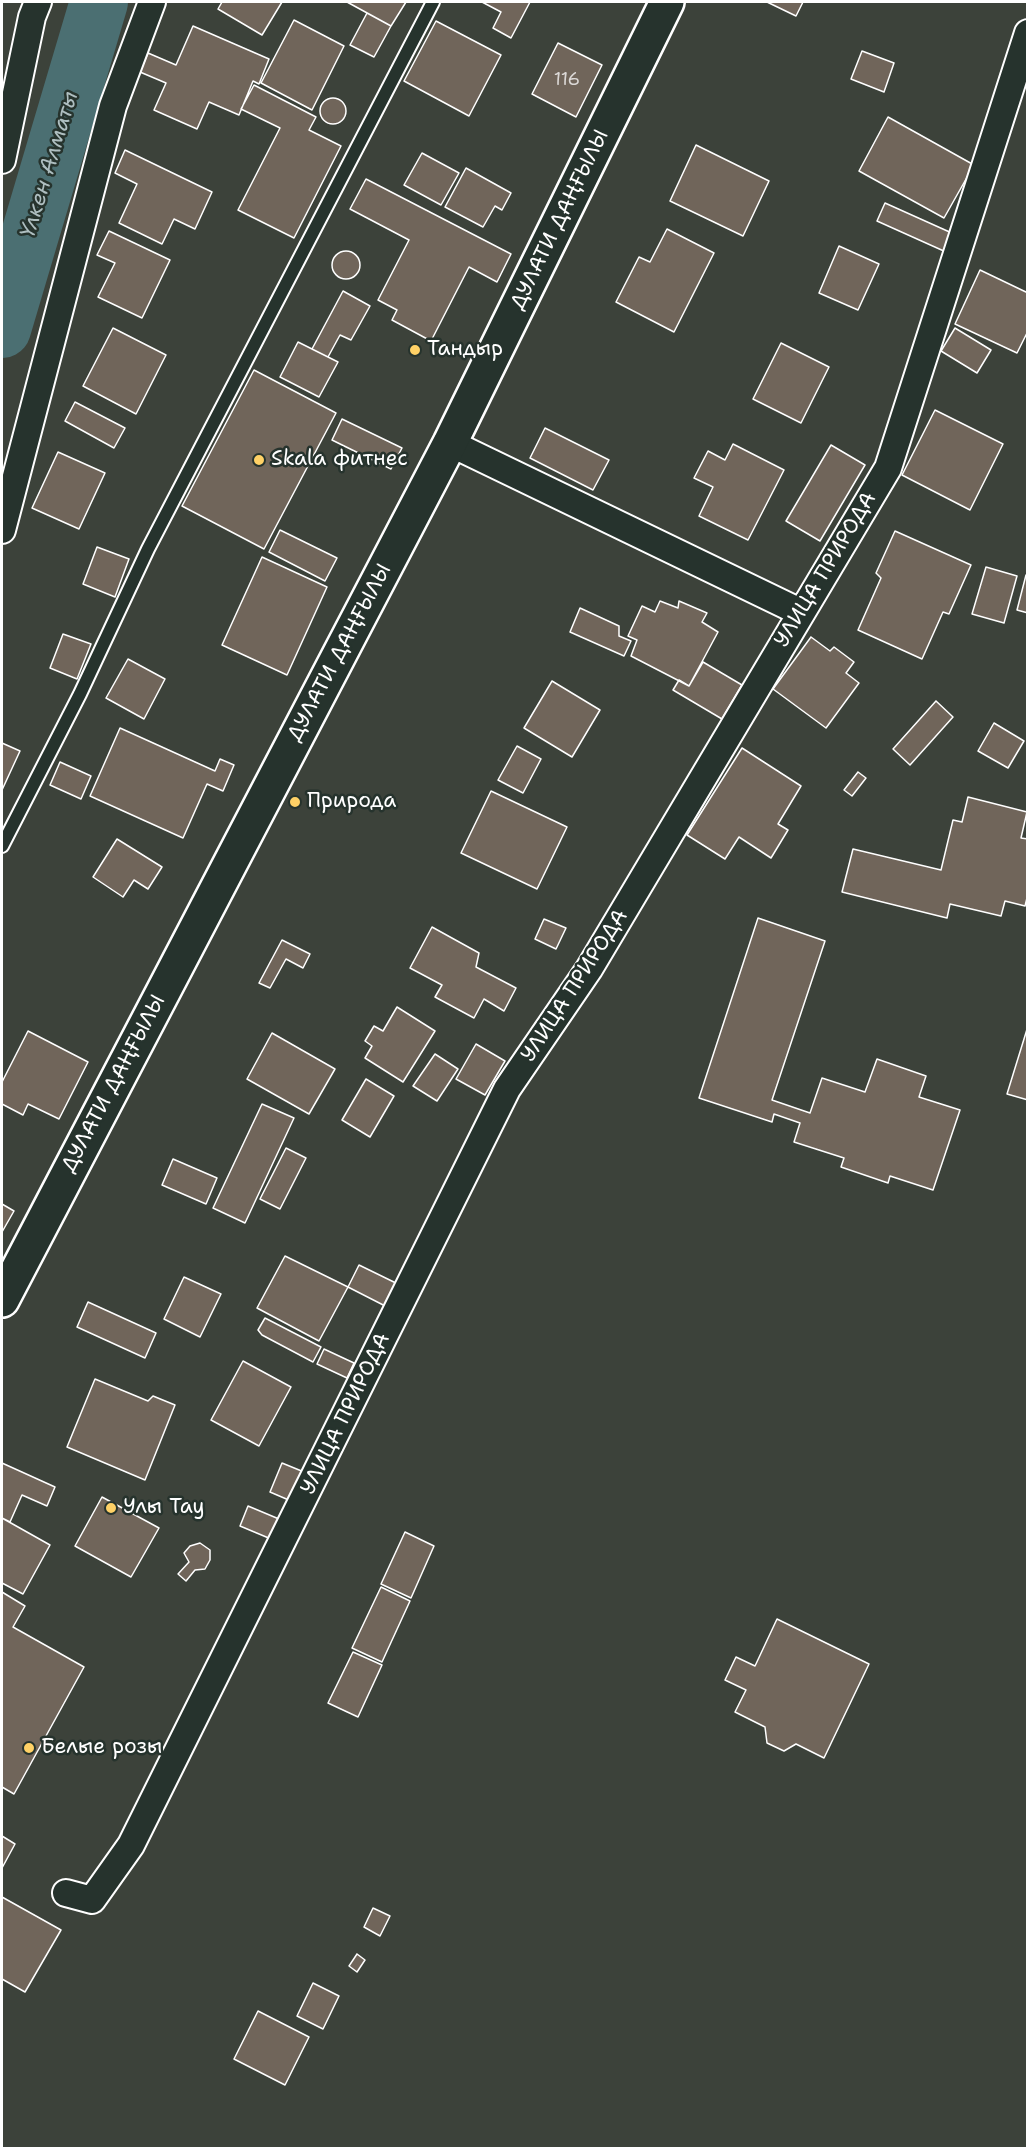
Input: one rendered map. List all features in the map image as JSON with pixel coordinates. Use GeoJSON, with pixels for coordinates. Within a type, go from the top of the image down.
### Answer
{"type":"FeatureCollection","features":[{"type":"Feature","properties":{"kind":"main road","name":"ДУЛАТИ ДАҢҒЫЛЫ"},"geometry":{"type":"LineString","coordinates":[[2,1300],[450,443],[667,2]]}},
{"type":"Feature","properties":{"kind":"street"},"geometry":{"type":"LineString","coordinates":[[2,160],[32,17],[38,2]]}},
{"type":"Feature","properties":{"kind":"street"},"geometry":{"type":"LineString","coordinates":[[2,530],[112,106],[152,2]]}},
{"type":"Feature","properties":{"kind":"street","name":"УЛИЦА ПРИРОДА"},"geometry":{"type":"LineString","coordinates":[[66,1893],[92,1900],[131,1845],[507,1089],[589,969],[888,468],[1028,33]]}},
{"type":"Feature","properties":{"kind":"street"},"geometry":{"type":"LineString","coordinates":[[450,443],[800,612]]}},
{"type":"Feature","properties":{"kind":"lane"},"geometry":{"type":"LineString","coordinates":[[2,846],[80,694],[148,549],[433,2]]}},
{"type":"Feature","properties":{"kind":"building"},"geometry":{"type":"Polygon","coordinates":[[[222,2],[282,2],[262,35],[218,9],[222,2]]]}},
{"type":"Feature","properties":{"kind":"building"},"geometry":{"type":"Polygon","coordinates":[[[347,2],[406,2],[391,26],[347,2]]]}},
{"type":"Feature","properties":{"kind":"building"},"geometry":{"type":"Polygon","coordinates":[[[482,2],[530,2],[511,38],[493,28],[501,12],[482,2]]]}},
{"type":"Feature","properties":{"kind":"building"},"geometry":{"type":"Polygon","coordinates":[[[767,2],[803,2],[796,16],[767,2]]]}},
{"type":"Feature","properties":{"kind":"building"},"geometry":{"type":"Polygon","coordinates":[[[367,13],[391,26],[374,57],[350,45],[367,13]]]}},
{"type":"Feature","properties":{"kind":"building"},"geometry":{"type":"Polygon","coordinates":[[[294,20],[344,46],[312,110],[261,83],[294,20]]]}},
{"type":"Feature","properties":{"kind":"building"},"geometry":{"type":"Polygon","coordinates":[[[436,21],[501,55],[469,116],[404,81],[436,21]]]}},
{"type":"Feature","properties":{"kind":"building"},"geometry":{"type":"Polygon","coordinates":[[[193,26],[269,59],[259,84],[253,81],[239,115],[209,102],[197,129],[154,110],[166,83],[140,72],[148,53],[176,65],[193,26]]]}},
{"type":"Feature","properties":{"kind":"building"},"geometry":{"type":"Polygon","coordinates":[[[558,43],[602,65],[576,117],[532,94],[558,43]]]}},
{"type":"Feature","properties":{"kind":"building"},"geometry":{"type":"Polygon","coordinates":[[[862,51],[894,63],[884,92],[851,79],[862,51]]]}},
{"type":"Feature","properties":{"kind":"building"},"geometry":{"type":"Polygon","coordinates":[[[254,85],[316,117],[309,130],[341,146],[294,238],[238,210],[280,128],[241,109],[254,85]]]}},
{"type":"Feature","properties":{"kind":"building"},"geometry":{"type":"Polygon","coordinates":[[[333,98],[342,102],[346,111],[342,120],[333,124],[324,120],[320,111],[324,102],[333,98]]]}},
{"type":"Feature","properties":{"kind":"building"},"geometry":{"type":"Polygon","coordinates":[[[888,117],[974,165],[944,218],[859,171],[888,117]]]}},
{"type":"Feature","properties":{"kind":"building"},"geometry":{"type":"Polygon","coordinates":[[[696,145],[769,181],[743,236],[670,201],[696,145]]]}},
{"type":"Feature","properties":{"kind":"building"},"geometry":{"type":"Polygon","coordinates":[[[125,150],[212,192],[195,229],[174,219],[162,244],[119,223],[137,184],[115,173],[125,150]]]}},
{"type":"Feature","properties":{"kind":"building"},"geometry":{"type":"Polygon","coordinates":[[[422,153],[459,173],[441,205],[404,185],[422,153]]]}},
{"type":"Feature","properties":{"kind":"building"},"geometry":{"type":"Polygon","coordinates":[[[466,168],[511,193],[502,210],[495,206],[483,227],[445,207],[466,168]]]}},
{"type":"Feature","properties":{"kind":"building"},"geometry":{"type":"Polygon","coordinates":[[[366,179],[511,254],[497,282],[469,267],[431,341],[392,320],[397,310],[378,300],[409,240],[350,209],[366,179]]]}},
{"type":"Feature","properties":{"kind":"building"},"geometry":{"type":"Polygon","coordinates":[[[885,203],[954,234],[946,252],[877,221],[885,203]]]}},
{"type":"Feature","properties":{"kind":"building"},"geometry":{"type":"Polygon","coordinates":[[[667,229],[714,253],[674,332],[616,302],[639,257],[650,262],[667,229]]]}},
{"type":"Feature","properties":{"kind":"building"},"geometry":{"type":"Polygon","coordinates":[[[109,231],[170,260],[142,318],[98,297],[115,263],[97,255],[109,231]]]}},
{"type":"Feature","properties":{"kind":"building"},"geometry":{"type":"Polygon","coordinates":[[[839,246],[879,264],[858,310],[819,293],[839,246]]]}},
{"type":"Feature","properties":{"kind":"building"},"geometry":{"type":"Polygon","coordinates":[[[346,251],[356,255],[360,265],[356,275],[346,279],[336,275],[332,265],[336,255],[346,251]]]}},
{"type":"Feature","properties":{"kind":"building"},"geometry":{"type":"Polygon","coordinates":[[[980,270],[1028,293],[1028,331],[1017,353],[955,324],[980,270]]]}},
{"type":"Feature","properties":{"kind":"building"},"geometry":{"type":"Polygon","coordinates":[[[343,291],[370,306],[351,340],[340,335],[328,357],[312,349],[343,291]]]}},
{"type":"Feature","properties":{"kind":"building"},"geometry":{"type":"Polygon","coordinates":[[[113,328],[166,355],[136,414],[83,386],[113,328]]]}},
{"type":"Feature","properties":{"kind":"building"},"geometry":{"type":"Polygon","coordinates":[[[955,328],[991,350],[977,373],[941,351],[955,328]]]}},
{"type":"Feature","properties":{"kind":"building"},"geometry":{"type":"Polygon","coordinates":[[[298,342],[338,362],[319,397],[280,377],[298,342]]]}},
{"type":"Feature","properties":{"kind":"building"},"geometry":{"type":"Polygon","coordinates":[[[781,343],[829,367],[801,423],[753,399],[781,343]]]}},
{"type":"Feature","properties":{"kind":"building","name":"Skala фитнес"},"geometry":{"type":"Polygon","coordinates":[[[254,370],[336,413],[264,549],[182,506],[254,370]]]}},
{"type":"Feature","properties":{"kind":"building"},"geometry":{"type":"Polygon","coordinates":[[[75,402],[125,428],[114,448],[65,421],[75,402]]]}},
{"type":"Feature","properties":{"kind":"building"},"geometry":{"type":"Polygon","coordinates":[[[935,410],[1003,444],[970,510],[902,475],[935,410]]]}},
{"type":"Feature","properties":{"kind":"building"},"geometry":{"type":"Polygon","coordinates":[[[342,419],[402,448],[391,469],[332,440],[342,419]]]}},
{"type":"Feature","properties":{"kind":"building"},"geometry":{"type":"Polygon","coordinates":[[[545,428],[609,460],[593,490],[530,458],[545,428]]]}},
{"type":"Feature","properties":{"kind":"building"},"geometry":{"type":"Polygon","coordinates":[[[733,444],[784,470],[748,540],[699,516],[713,487],[694,478],[708,451],[725,460],[733,444]]]}},
{"type":"Feature","properties":{"kind":"building"},"geometry":{"type":"Polygon","coordinates":[[[831,445],[865,465],[820,541],[786,521],[831,445]]]}},
{"type":"Feature","properties":{"kind":"building"},"geometry":{"type":"Polygon","coordinates":[[[58,452],[105,473],[79,529],[32,508],[58,452]]]}},
{"type":"Feature","properties":{"kind":"building"},"geometry":{"type":"Polygon","coordinates":[[[280,530],[337,558],[325,581],[269,552],[280,530]]]}},
{"type":"Feature","properties":{"kind":"building"},"geometry":{"type":"Polygon","coordinates":[[[895,531],[971,565],[949,614],[943,612],[922,659],[858,630],[881,578],[876,573],[895,531]]]}},
{"type":"Feature","properties":{"kind":"building"},"geometry":{"type":"Polygon","coordinates":[[[97,547],[129,559],[115,597],[83,584],[97,547]]]}},
{"type":"Feature","properties":{"kind":"building"},"geometry":{"type":"Polygon","coordinates":[[[262,557],[327,587],[287,675],[222,645],[262,557]]]}},
{"type":"Feature","properties":{"kind":"building"},"geometry":{"type":"Polygon","coordinates":[[[986,567],[1017,576],[1004,623],[972,614],[986,567]]]}},
{"type":"Feature","properties":{"kind":"building"},"geometry":{"type":"Polygon","coordinates":[[[1026,575],[1028,576],[1028,613],[1017,610],[1026,575]]]}},
{"type":"Feature","properties":{"kind":"building"},"geometry":{"type":"Polygon","coordinates":[[[660,601],[678,608],[679,601],[707,613],[702,622],[718,632],[689,686],[631,656],[637,640],[628,636],[642,606],[655,612],[660,601]]]}},
{"type":"Feature","properties":{"kind":"building"},"geometry":{"type":"Polygon","coordinates":[[[580,608],[619,626],[619,636],[631,641],[624,656],[570,632],[580,608]]]}},
{"type":"Feature","properties":{"kind":"building"},"geometry":{"type":"Polygon","coordinates":[[[63,634],[91,644],[77,679],[50,668],[63,634]]]}},
{"type":"Feature","properties":{"kind":"building"},"geometry":{"type":"Polygon","coordinates":[[[811,637],[830,651],[834,647],[854,662],[846,673],[859,683],[826,728],[773,689],[811,637]]]}},
{"type":"Feature","properties":{"kind":"building"},"geometry":{"type":"Polygon","coordinates":[[[128,659],[165,679],[144,719],[106,698],[128,659]]]}},
{"type":"Feature","properties":{"kind":"building"},"geometry":{"type":"Polygon","coordinates":[[[703,662],[742,685],[722,719],[673,690],[679,680],[689,686],[703,662]]]}},
{"type":"Feature","properties":{"kind":"building"},"geometry":{"type":"Polygon","coordinates":[[[552,681],[600,710],[572,757],[524,728],[552,681]]]}},
{"type":"Feature","properties":{"kind":"building"},"geometry":{"type":"Polygon","coordinates":[[[936,701],[953,717],[910,765],[893,749],[936,701]]]}},
{"type":"Feature","properties":{"kind":"building"},"geometry":{"type":"Polygon","coordinates":[[[994,723],[1024,741],[1008,768],[978,751],[994,723]]]}},
{"type":"Feature","properties":{"kind":"building"},"geometry":{"type":"Polygon","coordinates":[[[120,728],[215,771],[220,759],[234,765],[223,791],[207,784],[183,838],[90,796],[120,728]]]}},
{"type":"Feature","properties":{"kind":"building"},"geometry":{"type":"Polygon","coordinates":[[[2,743],[20,751],[2,790],[2,743]]]}},
{"type":"Feature","properties":{"kind":"building"},"geometry":{"type":"Polygon","coordinates":[[[517,746],[541,759],[523,793],[498,780],[517,746]]]}},
{"type":"Feature","properties":{"kind":"building"},"geometry":{"type":"Polygon","coordinates":[[[742,748],[801,786],[778,824],[788,830],[771,858],[739,837],[725,859],[687,835],[742,748]]]}},
{"type":"Feature","properties":{"kind":"building"},"geometry":{"type":"Polygon","coordinates":[[[60,762],[91,776],[81,799],[50,785],[60,762]]]}},
{"type":"Feature","properties":{"kind":"building"},"geometry":{"type":"Polygon","coordinates":[[[858,772],[866,778],[852,796],[844,790],[858,772]]]}},
{"type":"Feature","properties":{"kind":"building"},"geometry":{"type":"Polygon","coordinates":[[[491,791],[567,827],[537,889],[461,853],[491,791]]]}},
{"type":"Feature","properties":{"kind":"building"},"geometry":{"type":"Polygon","coordinates":[[[968,797],[1027,812],[1021,838],[1028,839],[1028,894],[1025,906],[1005,901],[1001,916],[950,904],[947,918],[842,892],[853,849],[941,870],[953,820],[962,822],[968,797]]]}},
{"type":"Feature","properties":{"kind":"building"},"geometry":{"type":"Polygon","coordinates":[[[117,839],[162,867],[148,889],[134,880],[123,897],[93,877],[117,839]]]}},
{"type":"Feature","properties":{"kind":"building"},"geometry":{"type":"Polygon","coordinates":[[[758,918],[825,941],[772,1100],[810,1113],[822,1078],[865,1092],[877,1059],[926,1076],[919,1097],[960,1110],[933,1190],[890,1176],[888,1183],[841,1167],[844,1158],[794,1142],[800,1123],[774,1114],[772,1122],[699,1098],[758,918]]]}},
{"type":"Feature","properties":{"kind":"building"},"geometry":{"type":"Polygon","coordinates":[[[544,919],[566,928],[556,949],[535,939],[544,919]]]}},
{"type":"Feature","properties":{"kind":"building"},"geometry":{"type":"Polygon","coordinates":[[[432,927],[479,953],[476,967],[516,988],[504,1011],[484,999],[474,1018],[435,997],[442,985],[410,968],[432,927]]]}},
{"type":"Feature","properties":{"kind":"building"},"geometry":{"type":"Polygon","coordinates":[[[282,940],[310,954],[303,968],[286,959],[270,988],[259,983],[282,940]]]}},
{"type":"Feature","properties":{"kind":"building"},"geometry":{"type":"Polygon","coordinates":[[[397,1007],[435,1031],[403,1082],[365,1058],[372,1046],[365,1041],[374,1026],[383,1031],[397,1007]]]}},
{"type":"Feature","properties":{"kind":"building"},"geometry":{"type":"Polygon","coordinates":[[[1028,1026],[1028,1100],[1007,1094],[1028,1026]]]}},
{"type":"Feature","properties":{"kind":"building"},"geometry":{"type":"Polygon","coordinates":[[[28,1031],[88,1062],[59,1119],[28,1104],[23,1115],[2,1104],[2,1082],[28,1031]]]}},
{"type":"Feature","properties":{"kind":"building"},"geometry":{"type":"Polygon","coordinates":[[[272,1033],[335,1069],[309,1114],[247,1079],[272,1033]]]}},
{"type":"Feature","properties":{"kind":"building"},"geometry":{"type":"Polygon","coordinates":[[[476,1044],[505,1061],[485,1095],[456,1079],[476,1044]]]}},
{"type":"Feature","properties":{"kind":"building"},"geometry":{"type":"Polygon","coordinates":[[[435,1054],[458,1069],[437,1101],[413,1086],[435,1054]]]}},
{"type":"Feature","properties":{"kind":"building"},"geometry":{"type":"Polygon","coordinates":[[[366,1079],[394,1096],[370,1137],[342,1120],[366,1079]]]}},
{"type":"Feature","properties":{"kind":"building"},"geometry":{"type":"Polygon","coordinates":[[[262,1104],[294,1118],[245,1223],[213,1208],[262,1104]]]}},
{"type":"Feature","properties":{"kind":"building"},"geometry":{"type":"Polygon","coordinates":[[[286,1148],[306,1158],[280,1209],[260,1199],[286,1148]]]}},
{"type":"Feature","properties":{"kind":"building"},"geometry":{"type":"Polygon","coordinates":[[[173,1159],[217,1178],[206,1204],[162,1185],[173,1159]]]}},
{"type":"Feature","properties":{"kind":"building"},"geometry":{"type":"Polygon","coordinates":[[[2,1204],[14,1211],[2,1232],[2,1204]]]}},
{"type":"Feature","properties":{"kind":"building"},"geometry":{"type":"Polygon","coordinates":[[[285,1256],[348,1287],[319,1341],[257,1308],[285,1256]]]}},
{"type":"Feature","properties":{"kind":"building"},"geometry":{"type":"Polygon","coordinates":[[[359,1265],[402,1286],[391,1309],[348,1287],[359,1265]]]}},
{"type":"Feature","properties":{"kind":"building"},"geometry":{"type":"Polygon","coordinates":[[[184,1277],[221,1294],[200,1337],[164,1319],[184,1277]]]}},
{"type":"Feature","properties":{"kind":"building"},"geometry":{"type":"Polygon","coordinates":[[[88,1302],[156,1333],[145,1358],[77,1327],[88,1302]]]}},
{"type":"Feature","properties":{"kind":"building"},"geometry":{"type":"Polygon","coordinates":[[[265,1318],[321,1347],[313,1362],[262,1335],[258,1330],[265,1318]]]}},
{"type":"Feature","properties":{"kind":"building"},"geometry":{"type":"Polygon","coordinates":[[[324,1349],[354,1363],[347,1378],[317,1364],[324,1349]]]}},
{"type":"Feature","properties":{"kind":"building"},"geometry":{"type":"Polygon","coordinates":[[[243,1361],[291,1387],[259,1446],[211,1420],[243,1361]]]}},
{"type":"Feature","properties":{"kind":"building"},"geometry":{"type":"Polygon","coordinates":[[[95,1379],[148,1401],[153,1396],[175,1405],[145,1480],[67,1447],[95,1379]]]}},
{"type":"Feature","properties":{"kind":"building"},"geometry":{"type":"Polygon","coordinates":[[[2,1463],[55,1487],[47,1506],[22,1495],[10,1522],[2,1518],[2,1463]]]}},
{"type":"Feature","properties":{"kind":"building"},"geometry":{"type":"Polygon","coordinates":[[[282,1463],[304,1472],[291,1501],[270,1492],[282,1463]]]}},
{"type":"Feature","properties":{"kind":"building"},"geometry":{"type":"Polygon","coordinates":[[[102,1497],[159,1528],[131,1577],[75,1546],[102,1497]]]}},
{"type":"Feature","properties":{"kind":"building"},"geometry":{"type":"Polygon","coordinates":[[[248,1506],[279,1519],[271,1539],[240,1526],[248,1506]]]}},
{"type":"Feature","properties":{"kind":"building"},"geometry":{"type":"Polygon","coordinates":[[[2,1518],[50,1545],[23,1594],[2,1583],[2,1518]]]}},
{"type":"Feature","properties":{"kind":"building"},"geometry":{"type":"Polygon","coordinates":[[[405,1532],[434,1546],[411,1598],[381,1584],[405,1532]]]}},
{"type":"Feature","properties":{"kind":"building"},"geometry":{"type":"Polygon","coordinates":[[[200,1543],[210,1550],[210,1560],[205,1569],[195,1570],[186,1581],[178,1574],[189,1562],[184,1553],[190,1546],[200,1543]]]}},
{"type":"Feature","properties":{"kind":"building"},"geometry":{"type":"Polygon","coordinates":[[[381,1587],[410,1601],[382,1662],[352,1648],[381,1587]]]}},
{"type":"Feature","properties":{"kind":"building"},"geometry":{"type":"Polygon","coordinates":[[[2,1592],[25,1606],[13,1627],[84,1667],[14,1794],[2,1787],[2,1592]]]}},
{"type":"Feature","properties":{"kind":"building"},"geometry":{"type":"Polygon","coordinates":[[[777,1619],[869,1664],[824,1758],[796,1744],[784,1751],[767,1743],[765,1727],[735,1712],[746,1690],[725,1680],[736,1657],[755,1666],[777,1619]]]}},
{"type":"Feature","properties":{"kind":"building"},"geometry":{"type":"Polygon","coordinates":[[[353,1652],[382,1665],[358,1717],[328,1703],[353,1652]]]}},
{"type":"Feature","properties":{"kind":"building"},"geometry":{"type":"Polygon","coordinates":[[[2,1836],[15,1844],[2,1868],[2,1836]]]}},
{"type":"Feature","properties":{"kind":"building"},"geometry":{"type":"Polygon","coordinates":[[[2,1897],[61,1930],[25,1992],[2,1979],[2,1897]]]}},
{"type":"Feature","properties":{"kind":"building"},"geometry":{"type":"Polygon","coordinates":[[[373,1908],[390,1916],[380,1936],[364,1927],[373,1908]]]}},
{"type":"Feature","properties":{"kind":"building"},"geometry":{"type":"Polygon","coordinates":[[[357,1954],[365,1960],[357,1972],[349,1966],[357,1954]]]}},
{"type":"Feature","properties":{"kind":"building"},"geometry":{"type":"Polygon","coordinates":[[[313,1983],[339,1996],[323,2029],[297,2016],[313,1983]]]}},
{"type":"Feature","properties":{"kind":"building"},"geometry":{"type":"Polygon","coordinates":[[[258,2011],[309,2037],[285,2085],[234,2059],[258,2011]]]}},
{"type":"Feature","properties":{"kind":"waterway","name":"Үлкен Алматы"},"geometry":{"type":"LineString","coordinates":[[2,329],[99,2]]}},
{"type":"Feature","properties":{"kind":"place","name":"Тандыр"},"geometry":{"type":"Point","coordinates":[415,350]}},
{"type":"Feature","properties":{"kind":"place","name":"Skala фитнес"},"geometry":{"type":"Point","coordinates":[259,460]}},
{"type":"Feature","properties":{"kind":"place","name":"Природа"},"geometry":{"type":"Point","coordinates":[295,802]}},
{"type":"Feature","properties":{"kind":"place","name":"Улы Тау"},"geometry":{"type":"Point","coordinates":[111,1508]}},
{"type":"Feature","properties":{"kind":"place","name":"Белые розы"},"geometry":{"type":"Point","coordinates":[29,1748]}}]}
